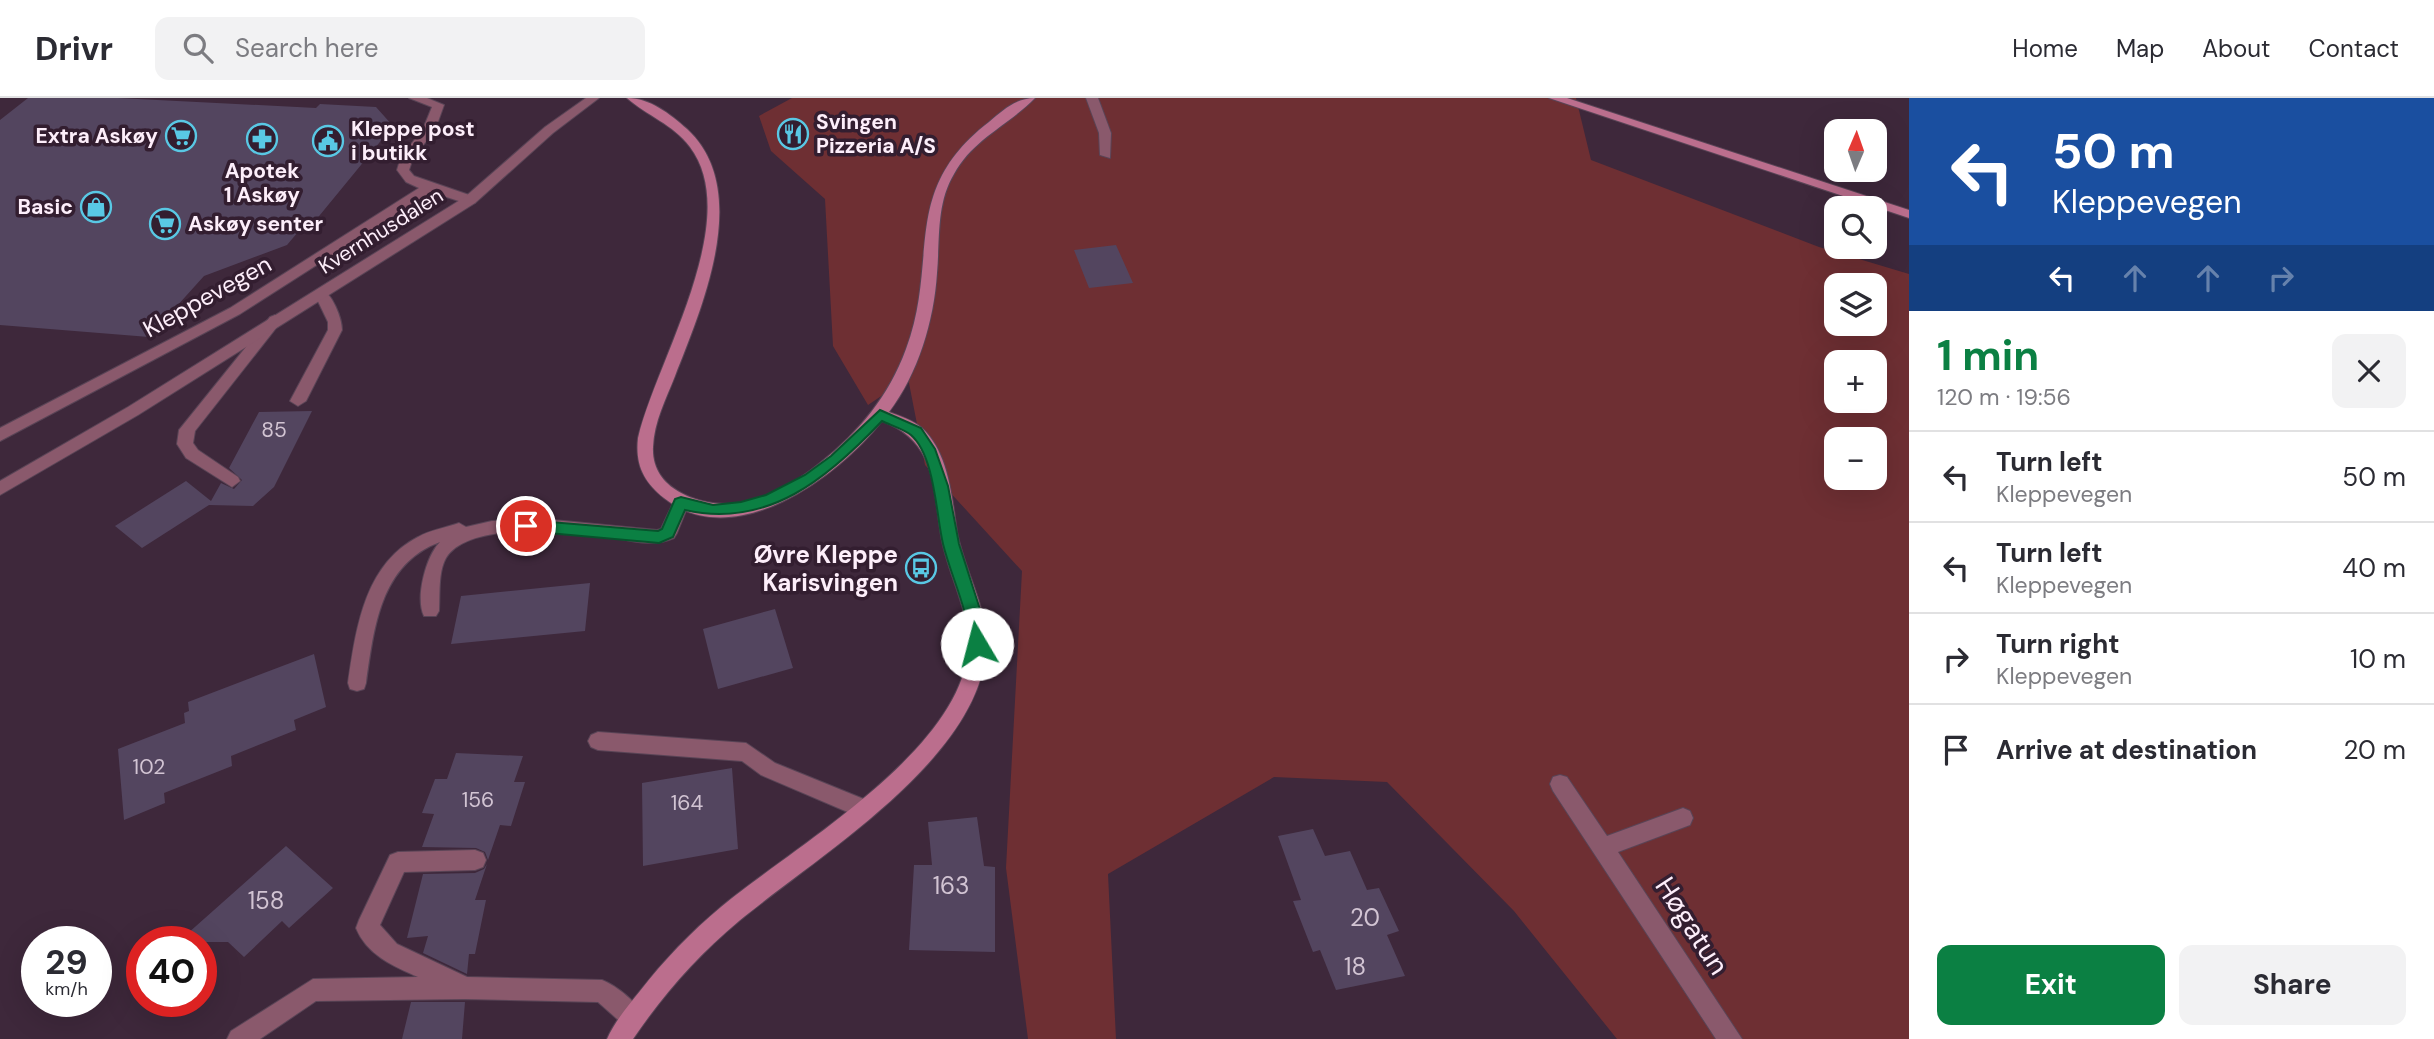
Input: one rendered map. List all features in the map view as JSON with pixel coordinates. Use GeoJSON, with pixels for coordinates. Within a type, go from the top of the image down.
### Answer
{"type":"FeatureCollection","features":[{"type":"Feature","properties":{"kind":"main road"},"geometry":{"type":"LineString","coordinates":[[633,98],[656,110],[694,144],[706,165],[710,190],[707,261],[649,427],[645,458],[653,480],[681,503],[713,511],[741,508],[772,499],[810,479],[836,460],[880,415],[901,379],[922,323],[929,287],[930,224],[942,185],[957,159],[979,136],[1029,98]]}},
{"type":"Feature","properties":{"kind":"main road"},"geometry":{"type":"LineString","coordinates":[[1555,98],[1707,145],[1909,214]]}},
{"type":"Feature","properties":{"kind":"main road"},"geometry":{"type":"LineString","coordinates":[[619,1039],[633,1018],[695,944],[751,896],[864,809],[921,757],[956,714],[970,686],[977,660],[977,628],[951,544],[941,486],[928,449],[916,431],[880,415]]}},
{"type":"Feature","properties":{"kind":"street"},"geometry":{"type":"LineString","coordinates":[[415,98],[438,105],[429,130],[407,157],[403,170],[410,179],[470,200]]}},
{"type":"Feature","properties":{"kind":"street","name":"Kvernhusdalen"},"geometry":{"type":"LineString","coordinates":[[0,489],[133,411],[470,200],[549,130],[593,98]]}},
{"type":"Feature","properties":{"kind":"street"},"geometry":{"type":"LineString","coordinates":[[1093,98],[1105,133],[1106,155]]}},
{"type":"Feature","properties":{"kind":"street","name":"Kleppevegen"},"geometry":{"type":"LineString","coordinates":[[0,435],[235,311],[429,187]]}},
{"type":"Feature","properties":{"kind":"street","name":"Kvernhusdalen"},"geometry":{"type":"LineString","coordinates":[[298,401],[335,330],[335,321],[321,293]]}},
{"type":"Feature","properties":{"kind":"street","name":"Kvernhusdalen"},"geometry":{"type":"LineString","coordinates":[[232,481],[192,454],[185,443],[187,430],[275,320]]}},
{"type":"Feature","properties":{"kind":"street"},"geometry":{"type":"LineString","coordinates":[[357,683],[373,598],[393,566],[421,542],[461,530],[526,526],[659,537],[668,533],[681,503]]}},
{"type":"Feature","properties":{"kind":"street"},"geometry":{"type":"LineString","coordinates":[[430,611],[432,583],[440,552],[465,535],[487,529]]}},
{"type":"Feature","properties":{"kind":"street"},"geometry":{"type":"LineString","coordinates":[[598,741],[746,752],[768,769],[864,809]]}},
{"type":"Feature","properties":{"kind":"street","name":"Høgatun"},"geometry":{"type":"LineString","coordinates":[[1560,784],[1730,1039]]}},
{"type":"Feature","properties":{"kind":"street"},"geometry":{"type":"LineString","coordinates":[[1604,847],[1683,818]]}},
{"type":"Feature","properties":{"kind":"street"},"geometry":{"type":"LineString","coordinates":[[465,988],[389,952],[367,928],[398,862],[475,860]]}},
{"type":"Feature","properties":{"kind":"street"},"geometry":{"type":"LineString","coordinates":[[240,1039],[313,990],[465,988],[603,991],[633,1018]]}},
{"type":"Feature","properties":{"kind":"shaded area"},"geometry":{"type":"Polygon","coordinates":[[[792,98],[1576,98],[1591,160],[1824,248],[1824,259],[1859,259],[1909,274],[1909,1039],[1617,1039],[1514,911],[1387,782],[1274,777],[1108,874],[1116,1039],[1028,1039],[1006,868],[1022,571],[925,465],[908,378],[868,405],[833,346],[825,199],[771,151],[759,116],[792,98]]]}},
{"type":"Feature","properties":{"kind":"building","name":"Askøy senter"},"geometry":{"type":"Polygon","coordinates":[[[28,98],[118,98],[316,108],[320,104],[376,107],[393,126],[306,232],[298,232],[287,245],[204,276],[149,337],[0,325],[0,120],[28,98]]]}},
{"type":"Feature","properties":{"kind":"building"},"geometry":{"type":"Polygon","coordinates":[[[1116,245],[1133,283],[1089,288],[1074,250],[1116,245]]]}},
{"type":"Feature","properties":{"kind":"building"},"geometry":{"type":"Polygon","coordinates":[[[312,411],[274,487],[253,506],[209,505],[142,548],[115,526],[186,481],[211,501],[221,483],[234,489],[242,480],[229,468],[259,412],[312,411]]]}},
{"type":"Feature","properties":{"kind":"building"},"geometry":{"type":"Polygon","coordinates":[[[590,583],[585,631],[451,644],[461,596],[590,583]]]}},
{"type":"Feature","properties":{"kind":"building"},"geometry":{"type":"Polygon","coordinates":[[[775,609],[793,668],[718,689],[703,629],[775,609]]]}},
{"type":"Feature","properties":{"kind":"building"},"geometry":{"type":"Polygon","coordinates":[[[314,654],[326,707],[294,720],[296,730],[231,756],[232,766],[164,793],[165,803],[124,820],[118,749],[185,723],[184,713],[189,711],[188,702],[314,654]]]}},
{"type":"Feature","properties":{"kind":"building"},"geometry":{"type":"Polygon","coordinates":[[[456,753],[523,756],[514,782],[525,782],[511,826],[500,825],[488,860],[485,852],[476,848],[422,847],[434,814],[422,813],[435,779],[447,779],[456,753]]]}},
{"type":"Feature","properties":{"kind":"building"},"geometry":{"type":"Polygon","coordinates":[[[732,768],[738,849],[643,866],[642,783],[732,768]]]}},
{"type":"Feature","properties":{"kind":"building"},"geometry":{"type":"Polygon","coordinates":[[[977,817],[984,866],[995,867],[995,952],[909,950],[914,865],[932,865],[928,822],[977,817]]]}},
{"type":"Feature","properties":{"kind":"building"},"geometry":{"type":"Polygon","coordinates":[[[1313,829],[1325,856],[1350,851],[1367,890],[1379,888],[1399,931],[1387,935],[1405,976],[1336,990],[1320,950],[1313,952],[1293,901],[1301,900],[1278,836],[1313,829]]]}},
{"type":"Feature","properties":{"kind":"building"},"geometry":{"type":"Polygon","coordinates":[[[286,846],[333,888],[289,928],[282,921],[244,957],[228,942],[217,942],[217,926],[196,926],[286,846]]]}},
{"type":"Feature","properties":{"kind":"building"},"geometry":{"type":"Polygon","coordinates":[[[487,864],[475,900],[486,900],[475,954],[469,954],[467,974],[423,953],[428,936],[407,938],[423,874],[475,873],[484,869],[487,864]]]}},
{"type":"Feature","properties":{"kind":"building"},"geometry":{"type":"Polygon","coordinates":[[[411,1002],[465,1002],[462,1039],[402,1039],[411,1002]]]}},
{"type":"Feature","properties":{"kind":"place","name":"Svingen Pizzeria A/S"},"geometry":{"type":"Point","coordinates":[793,134]}},
{"type":"Feature","properties":{"kind":"place","name":"Extra Askøy"},"geometry":{"type":"Point","coordinates":[181,136]}},
{"type":"Feature","properties":{"kind":"place","name":"Apotek 1 Askøy"},"geometry":{"type":"Point","coordinates":[262,139]}},
{"type":"Feature","properties":{"kind":"place","name":"Kleppe post i butikk"},"geometry":{"type":"Point","coordinates":[328,141]}},
{"type":"Feature","properties":{"kind":"place","name":"Basic"},"geometry":{"type":"Point","coordinates":[96,207]}},
{"type":"Feature","properties":{"kind":"place","name":"Askøy senter"},"geometry":{"type":"Point","coordinates":[165,224]}},
{"type":"Feature","properties":{"kind":"place","name":"Øvre Kleppe Karisvingen"},"geometry":{"type":"Point","coordinates":[921,568]}},
{"type":"Feature","properties":{"kind":"route"},"geometry":{"type":"LineString","coordinates":[[526,526],[605,530],[659,537],[668,533],[681,503],[713,511],[741,508],[772,499],[810,479],[836,460],[880,415],[916,431],[928,449],[941,486],[951,544],[977,628],[977,644]]}}]}
